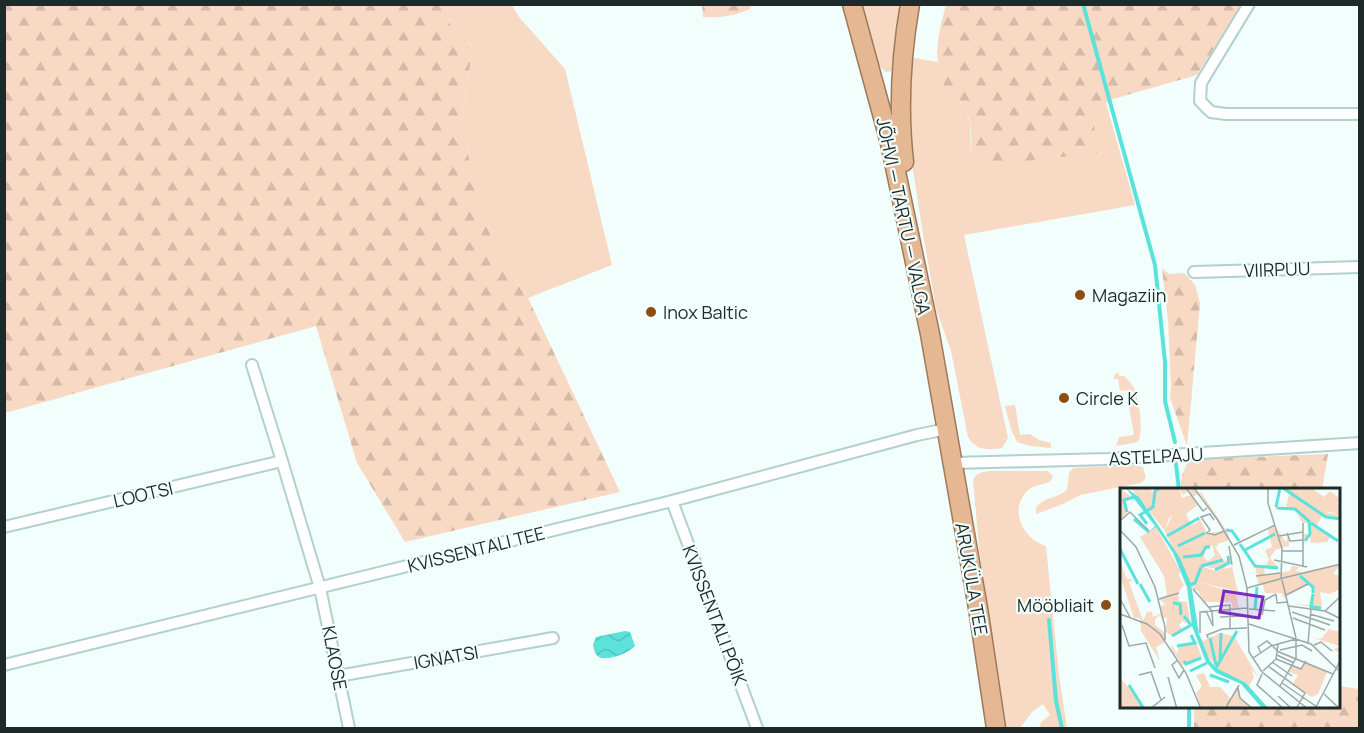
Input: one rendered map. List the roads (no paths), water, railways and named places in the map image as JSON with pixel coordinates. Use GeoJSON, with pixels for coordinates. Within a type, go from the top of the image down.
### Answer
{"type":"FeatureCollection","features":[{"type":"Feature","properties":{"kind":"highway","name":"JÕHVI — TARTU — VALGA"},"geometry":{"type":"LineString","coordinates":[[852,4],[890,143],[947,429]]}},
{"type":"Feature","properties":{"kind":"highway"},"geometry":{"type":"LineString","coordinates":[[910,4],[902,78],[902,141],[914,256]]}},
{"type":"Feature","properties":{"kind":"highway","name":"ARUKÜLA TEE"},"geometry":{"type":"LineString","coordinates":[[947,429],[996,729]]}},
{"type":"Feature","properties":{"kind":"street"},"geometry":{"type":"LineString","coordinates":[[1249,4],[1201,83],[1200,101],[1211,112],[1226,114],[1359,114]]}},
{"type":"Feature","properties":{"kind":"street","name":"VIIRPUU"},"geometry":{"type":"LineString","coordinates":[[1194,272],[1359,267]]}},
{"type":"Feature","properties":{"kind":"street"},"geometry":{"type":"LineString","coordinates":[[252,365],[320,588]]}},
{"type":"Feature","properties":{"kind":"street","name":"KVISSENTALI TEE"},"geometry":{"type":"LineString","coordinates":[[4,665],[672,501],[947,429]]}},
{"type":"Feature","properties":{"kind":"street","name":"ASTELPAJU"},"geometry":{"type":"LineString","coordinates":[[953,463],[1108,459],[1359,443]]}},
{"type":"Feature","properties":{"kind":"street","name":"LOOTSI"},"geometry":{"type":"LineString","coordinates":[[4,527],[282,461]]}},
{"type":"Feature","properties":{"kind":"street","name":"KVISSENTALI PÕIK"},"geometry":{"type":"LineString","coordinates":[[672,501],[758,729]]}},
{"type":"Feature","properties":{"kind":"street","name":"KLAOSE"},"geometry":{"type":"LineString","coordinates":[[320,588],[349,729]]}},
{"type":"Feature","properties":{"kind":"street","name":"IGNATSI"},"geometry":{"type":"LineString","coordinates":[[338,676],[554,638]]}},
{"type":"Feature","properties":{"kind":"water"},"geometry":{"type":"Polygon","coordinates":[[[630,632],[635,646],[632,649],[609,658],[597,656],[593,645],[596,637],[630,632]]]}},
{"type":"Feature","properties":{"kind":"waterway"},"geometry":{"type":"LineString","coordinates":[[1083,4],[1155,265],[1165,362],[1165,401],[1175,442]]}},
{"type":"Feature","properties":{"kind":"waterway"},"geometry":{"type":"LineString","coordinates":[[1176,464],[1179,488]]}},
{"type":"Feature","properties":{"kind":"waterway"},"geometry":{"type":"LineString","coordinates":[[1049,620],[1056,701],[1062,728]]}},
{"type":"Feature","properties":{"kind":"waterway"},"geometry":{"type":"LineString","coordinates":[[1189,709],[1189,728]]}},
{"type":"Feature","properties":{"kind":"place","name":"Magaziin"},"geometry":{"type":"Point","coordinates":[1080,295]}},
{"type":"Feature","properties":{"kind":"place","name":"Inox Baltic"},"geometry":{"type":"Point","coordinates":[651,312]}},
{"type":"Feature","properties":{"kind":"place","name":"Circle K"},"geometry":{"type":"Point","coordinates":[1064,398]}},
{"type":"Feature","properties":{"kind":"place","name":"Mööbliait"},"geometry":{"type":"Point","coordinates":[1106,605]}}]}
